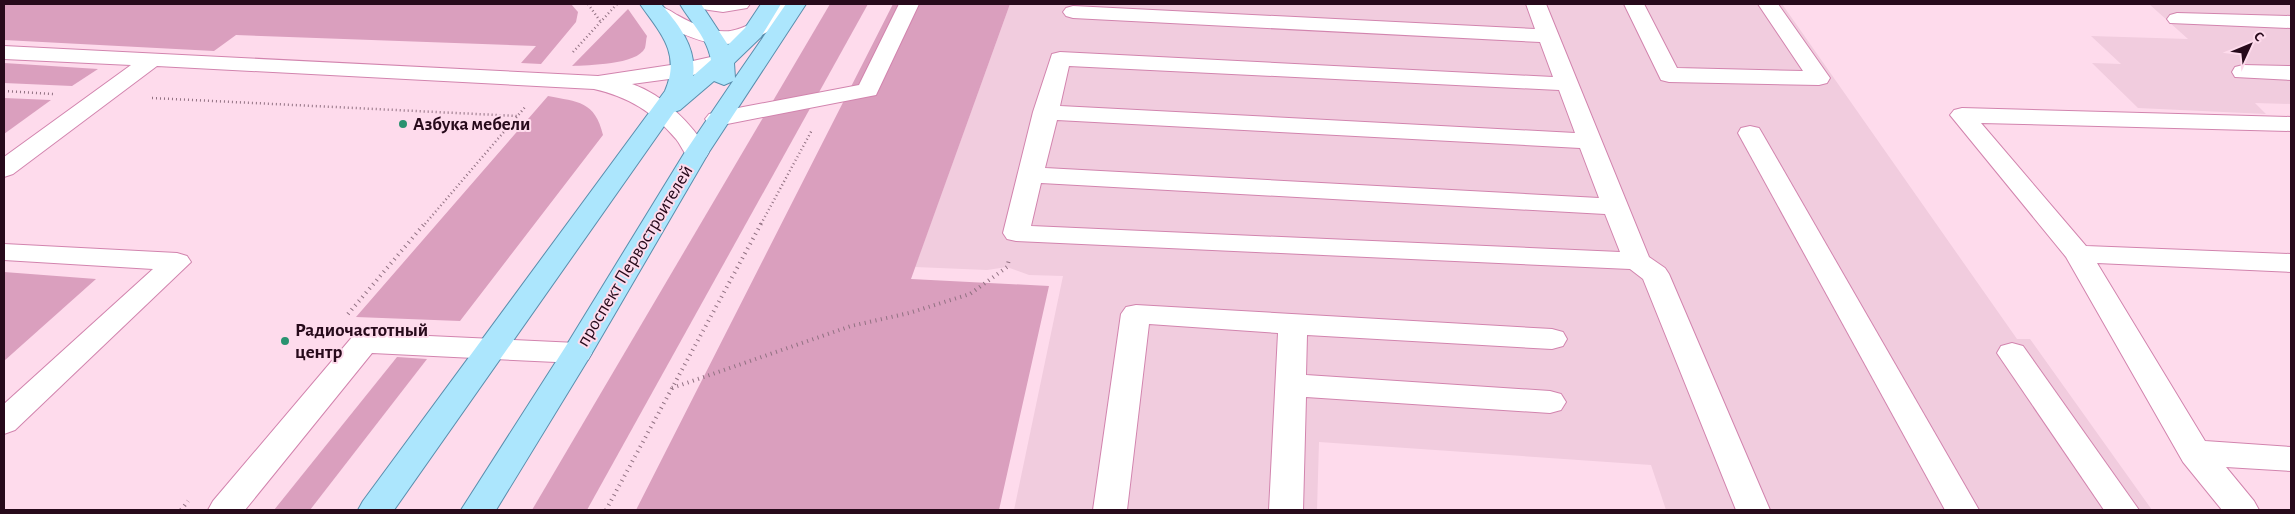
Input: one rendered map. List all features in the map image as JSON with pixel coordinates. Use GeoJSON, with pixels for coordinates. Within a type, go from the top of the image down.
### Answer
{"type":"FeatureCollection","features":[{"type":"Feature","properties":{"kind":"main road"},"geometry":{"type":"LineString","coordinates":[[690,4],[714,38],[724,61],[718,120]]}},
{"type":"Feature","properties":{"kind":"main road"},"geometry":{"type":"LineString","coordinates":[[662,114],[724,61],[753,32],[772,4]]}},
{"type":"Feature","properties":{"kind":"main road","name":"проспект Первостроителей"},"geometry":{"type":"LineString","coordinates":[[478,510],[577,353],[697,152],[794,4]]}},
{"type":"Feature","properties":{"kind":"main road"},"geometry":{"type":"LineString","coordinates":[[375,510],[489,350],[662,114],[682,82],[684,70],[678,42],[653,8]]}},
{"type":"Feature","properties":{"kind":"street"},"geometry":{"type":"LineString","coordinates":[[702,4],[723,6],[740,4]]}},
{"type":"Feature","properties":{"kind":"street"},"geometry":{"type":"LineString","coordinates":[[653,8],[683,27],[714,38],[738,36],[753,32],[794,4]]}},
{"type":"Feature","properties":{"kind":"street"},"geometry":{"type":"LineString","coordinates":[[718,120],[868,90],[910,4]]}},
{"type":"Feature","properties":{"kind":"street"},"geometry":{"type":"LineString","coordinates":[[1536,4],[1637,261],[1655,274],[1753,510]]}},
{"type":"Feature","properties":{"kind":"street"},"geometry":{"type":"LineString","coordinates":[[1634,4],[1669,75],[1819,78],[1768,4]]}},
{"type":"Feature","properties":{"kind":"street"},"geometry":{"type":"LineString","coordinates":[[1072,12],[1548,36]]}},
{"type":"Feature","properties":{"kind":"street"},"geometry":{"type":"LineString","coordinates":[[2177,19],[2291,22]]}},
{"type":"Feature","properties":{"kind":"street"},"geometry":{"type":"LineString","coordinates":[[4,52],[594,82],[684,70],[724,61]]}},
{"type":"Feature","properties":{"kind":"street"},"geometry":{"type":"LineString","coordinates":[[4,168],[153,59]]}},
{"type":"Feature","properties":{"kind":"street"},"geometry":{"type":"LineString","coordinates":[[1567,84],[1060,59],[1016,232],[1637,261]]}},
{"type":"Feature","properties":{"kind":"street"},"geometry":{"type":"LineString","coordinates":[[2243,72],[2291,73]]}},
{"type":"Feature","properties":{"kind":"street"},"geometry":{"type":"LineString","coordinates":[[594,82],[631,92],[652,104],[684,132],[691,140],[697,152]]}},
{"type":"Feature","properties":{"kind":"street"},"geometry":{"type":"LineString","coordinates":[[1045,112],[1590,141]]}},
{"type":"Feature","properties":{"kind":"street"},"geometry":{"type":"LineString","coordinates":[[2242,510],[2195,453],[2078,254],[1962,115],[2291,124]]}},
{"type":"Feature","properties":{"kind":"street"},"geometry":{"type":"LineString","coordinates":[[1750,133],[1962,510]]}},
{"type":"Feature","properties":{"kind":"street"},"geometry":{"type":"LineString","coordinates":[[1030,175],[1616,207]]}},
{"type":"Feature","properties":{"kind":"street"},"geometry":{"type":"LineString","coordinates":[[4,252],[177,262],[4,422]]}},
{"type":"Feature","properties":{"kind":"street"},"geometry":{"type":"LineString","coordinates":[[2078,254],[2291,263]]}},
{"type":"Feature","properties":{"kind":"street"},"geometry":{"type":"LineString","coordinates":[[1110,510],[1136,314],[1552,339]]}},
{"type":"Feature","properties":{"kind":"street"},"geometry":{"type":"LineString","coordinates":[[1286,510],[1293,324]]}},
{"type":"Feature","properties":{"kind":"street"},"geometry":{"type":"LineString","coordinates":[[225,510],[364,343],[577,353]]}},
{"type":"Feature","properties":{"kind":"street"},"geometry":{"type":"LineString","coordinates":[[2012,353],[2122,510]]}},
{"type":"Feature","properties":{"kind":"street"},"geometry":{"type":"LineString","coordinates":[[1291,384],[1550,402]]}},
{"type":"Feature","properties":{"kind":"street"},"geometry":{"type":"LineString","coordinates":[[2195,453],[2291,459]]}},
{"type":"Feature","properties":{"kind":"path"},"geometry":{"type":"LineString","coordinates":[[588,4],[600,21]]}},
{"type":"Feature","properties":{"kind":"path"},"geometry":{"type":"LineString","coordinates":[[4,91],[517,116]]}},
{"type":"Feature","properties":{"kind":"path"},"geometry":{"type":"LineString","coordinates":[[606,510],[829,98]]}},
{"type":"Feature","properties":{"kind":"path"},"geometry":{"type":"LineString","coordinates":[[671,388],[851,326],[909,313],[970,294],[1007,267],[1016,232]]}},
{"type":"Feature","properties":{"kind":"shaded area"},"geometry":{"type":"Polygon","coordinates":[[[4,4],[571,4],[578,12],[576,22],[541,64],[521,63],[536,46],[236,35],[214,51],[4,40],[4,4]]]}},
{"type":"Feature","properties":{"kind":"shaded area"},"geometry":{"type":"Polygon","coordinates":[[[830,4],[868,4],[587,510],[532,510],[830,4]]]}},
{"type":"Feature","properties":{"kind":"shaded area"},"geometry":{"type":"Polygon","coordinates":[[[893,4],[1010,4],[911,279],[1049,286],[999,510],[636,510],[893,4]]]}},
{"type":"Feature","properties":{"kind":"shaded area"},"geometry":{"type":"Polygon","coordinates":[[[1010,4],[1782,4],[2017,339],[2030,339],[2152,510],[1666,510],[1651,465],[1319,442],[1317,510],[1014,510],[1063,276],[1029,275],[1007,267],[987,270],[915,267],[1010,4]]]}},
{"type":"Feature","properties":{"kind":"shaded area"},"geometry":{"type":"Polygon","coordinates":[[[2149,4],[2291,4],[2291,104],[2255,103],[2266,114],[2138,108],[2092,63],[2121,64],[2091,36],[2188,39],[2149,4]]]}},
{"type":"Feature","properties":{"kind":"shaded area"},"geometry":{"type":"Polygon","coordinates":[[[628,9],[647,36],[645,48],[640,54],[612,63],[572,66],[628,9]]]}},
{"type":"Feature","properties":{"kind":"shaded area"},"geometry":{"type":"Polygon","coordinates":[[[4,63],[98,69],[72,86],[4,83],[4,63]]]}},
{"type":"Feature","properties":{"kind":"shaded area"},"geometry":{"type":"Polygon","coordinates":[[[548,96],[576,102],[590,109],[600,124],[603,135],[460,321],[356,317],[548,96]]]}},
{"type":"Feature","properties":{"kind":"shaded area"},"geometry":{"type":"Polygon","coordinates":[[[4,98],[51,100],[4,134],[4,98]]]}},
{"type":"Feature","properties":{"kind":"shaded area"},"geometry":{"type":"Polygon","coordinates":[[[4,272],[96,279],[4,361],[4,272]]]}},
{"type":"Feature","properties":{"kind":"shaded area"},"geometry":{"type":"Polygon","coordinates":[[[397,357],[427,359],[310,510],[274,510],[397,357]]]}},
{"type":"Feature","properties":{"kind":"place","name":"Азбука мебели"},"geometry":{"type":"Point","coordinates":[403,124]}},
{"type":"Feature","properties":{"kind":"place","name":"Радиочастотный центр"},"geometry":{"type":"Point","coordinates":[285,341]}}]}
